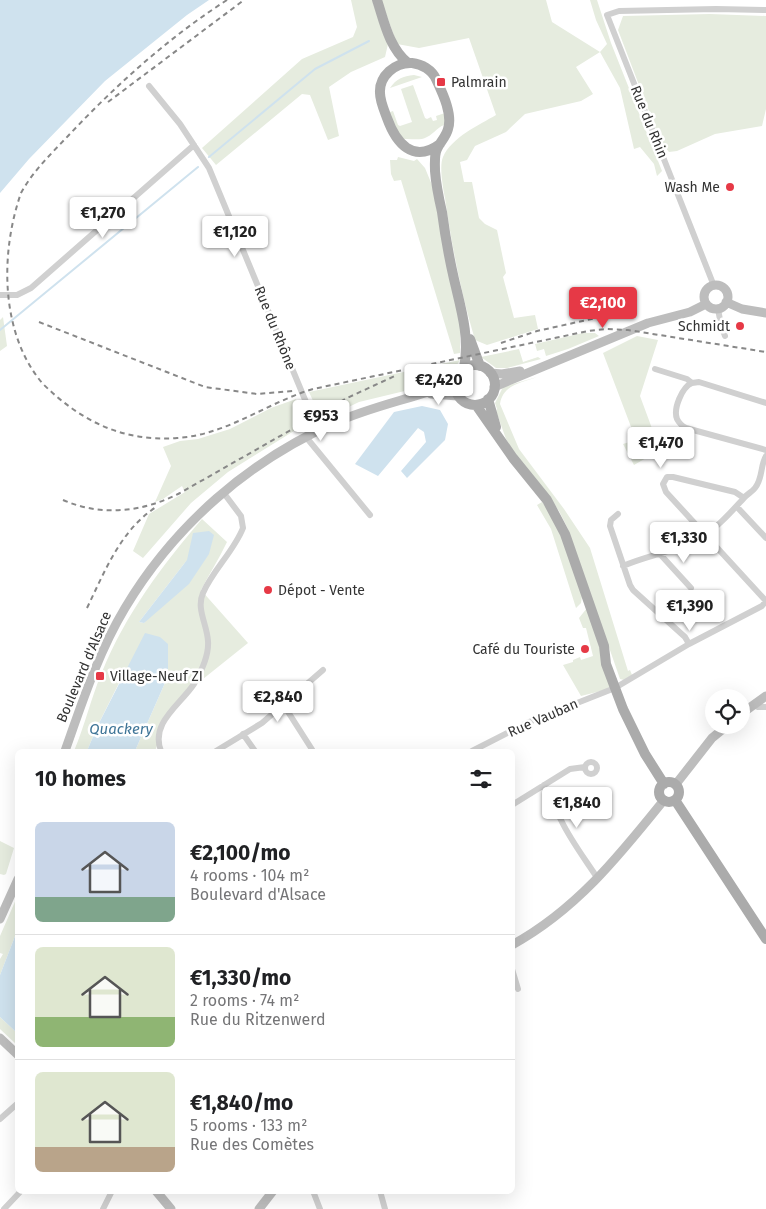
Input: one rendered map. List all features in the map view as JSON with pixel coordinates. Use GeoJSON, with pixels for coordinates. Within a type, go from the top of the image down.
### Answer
{"type":"FeatureCollection","features":[{"type":"Feature","properties":{"kind":"main road"},"geometry":{"type":"LineString","coordinates":[[377,0],[397,53],[408,63]]}},
{"type":"Feature","properties":{"kind":"main road"},"geometry":{"type":"LineString","coordinates":[[392,42],[394,56],[392,69]]}},
{"type":"Feature","properties":{"kind":"main road"},"geometry":{"type":"LineString","coordinates":[[436,174],[428,159],[418,151],[406,148],[392,133],[384,108],[380,91],[384,78],[392,69],[408,63],[416,63],[429,70],[438,83],[450,118],[448,130],[435,157],[449,255],[464,324],[466,353],[464,368]]}},
{"type":"Feature","properties":{"kind":"main road"},"geometry":{"type":"LineString","coordinates":[[418,151],[433,148],[440,144]]}},
{"type":"Feature","properties":{"kind":"main road"},"geometry":{"type":"LineString","coordinates":[[464,324],[480,366],[490,373],[494,386],[488,399],[476,405],[466,403],[458,396],[456,389],[455,382],[458,374],[464,368],[480,366]]}},
{"type":"Feature","properties":{"kind":"main road"},"geometry":{"type":"LineString","coordinates":[[488,399],[500,438]]}},
{"type":"Feature","properties":{"kind":"main road"},"geometry":{"type":"LineString","coordinates":[[476,405],[513,458],[547,500],[558,518],[604,646],[612,661],[618,687],[628,709],[630,721],[645,754],[664,784]]}},
{"type":"Feature","properties":{"kind":"main road"},"geometry":{"type":"LineString","coordinates":[[670,782],[676,784],[679,791],[676,800],[670,802],[664,800],[659,792],[664,784],[670,782]]}},
{"type":"Feature","properties":{"kind":"main road"},"geometry":{"type":"LineString","coordinates":[[676,800],[766,939]]}},
{"type":"Feature","properties":{"kind":"street","name":"Rue du Rhin"},"geometry":{"type":"LineString","coordinates":[[714,286],[607,15],[619,11],[766,10]]}},
{"type":"Feature","properties":{"kind":"street","name":"Rue du Rhône"},"geometry":{"type":"LineString","coordinates":[[148,86],[180,124],[209,168],[318,431]]}},
{"type":"Feature","properties":{"kind":"street"},"geometry":{"type":"LineString","coordinates":[[0,295],[16,295],[31,288],[194,145]]}},
{"type":"Feature","properties":{"kind":"street"},"geometry":{"type":"LineString","coordinates":[[714,286],[720,286],[728,296],[726,302],[718,309],[711,308],[704,300],[705,293],[714,286]]}},
{"type":"Feature","properties":{"kind":"street"},"geometry":{"type":"LineString","coordinates":[[726,302],[742,309],[766,313]]}},
{"type":"Feature","properties":{"kind":"street"},"geometry":{"type":"LineString","coordinates":[[494,386],[648,323],[690,312],[706,304]]}},
{"type":"Feature","properties":{"kind":"street"},"geometry":{"type":"LineString","coordinates":[[718,309],[725,336]]}},
{"type":"Feature","properties":{"kind":"street"},"geometry":{"type":"LineString","coordinates":[[490,373],[502,374],[542,366]]}},
{"type":"Feature","properties":{"kind":"street"},"geometry":{"type":"LineString","coordinates":[[655,369],[687,379],[692,383]]}},
{"type":"Feature","properties":{"kind":"street","name":"Boulevard d'Alsace"},"geometry":{"type":"LineString","coordinates":[[66,749],[88,688],[109,638],[124,609],[169,547],[223,492],[266,460],[318,431],[361,412],[420,395],[455,382]]}},
{"type":"Feature","properties":{"kind":"street"},"geometry":{"type":"LineString","coordinates":[[766,403],[699,382],[684,387],[676,412],[676,417],[682,426],[686,428],[766,450]]}},
{"type":"Feature","properties":{"kind":"street","name":"Boulevard d'Alsace"},"geometry":{"type":"LineString","coordinates":[[420,395],[458,396]]}},
{"type":"Feature","properties":{"kind":"street"},"geometry":{"type":"LineString","coordinates":[[306,437],[370,515]]}},
{"type":"Feature","properties":{"kind":"street"},"geometry":{"type":"LineString","coordinates":[[622,566],[705,535],[737,507],[756,487],[764,475],[762,463],[766,456]]}},
{"type":"Feature","properties":{"kind":"street"},"geometry":{"type":"LineString","coordinates":[[744,498],[734,492],[673,477],[667,477],[663,484],[666,492],[766,601]]}},
{"type":"Feature","properties":{"kind":"street"},"geometry":{"type":"LineString","coordinates":[[160,749],[158,736],[164,720],[194,683],[207,652],[208,642],[200,606],[202,593],[243,528],[241,516],[223,492]]}},
{"type":"Feature","properties":{"kind":"street"},"geometry":{"type":"LineString","coordinates":[[737,507],[766,538]]}},
{"type":"Feature","properties":{"kind":"street"},"geometry":{"type":"LineString","coordinates":[[618,514],[611,520],[610,526],[622,566],[633,590],[685,637],[689,644]]}},
{"type":"Feature","properties":{"kind":"street"},"geometry":{"type":"LineString","coordinates":[[659,553],[691,588]]}},
{"type":"Feature","properties":{"kind":"street","name":"Rue Vauban"},"geometry":{"type":"LineString","coordinates":[[476,749],[529,722],[618,687],[689,644],[762,606],[766,601]]}},
{"type":"Feature","properties":{"kind":"street"},"geometry":{"type":"LineString","coordinates":[[219,749],[262,723],[323,670]]}},
{"type":"Feature","properties":{"kind":"street"},"geometry":{"type":"LineString","coordinates":[[750,708],[766,696]]}},
{"type":"Feature","properties":{"kind":"street"},"geometry":{"type":"LineString","coordinates":[[283,704],[312,749]]}},
{"type":"Feature","properties":{"kind":"street"},"geometry":{"type":"LineString","coordinates":[[754,705],[766,707]]}},
{"type":"Feature","properties":{"kind":"street"},"geometry":{"type":"LineString","coordinates":[[243,734],[254,749]]}},
{"type":"Feature","properties":{"kind":"street"},"geometry":{"type":"LineString","coordinates":[[676,784],[717,734]]}},
{"type":"Feature","properties":{"kind":"street"},"geometry":{"type":"LineString","coordinates":[[515,802],[570,769],[585,767]]}},
{"type":"Feature","properties":{"kind":"street"},"geometry":{"type":"LineString","coordinates":[[544,785],[549,802],[560,818],[566,832],[598,879]]}},
{"type":"Feature","properties":{"kind":"street"},"geometry":{"type":"LineString","coordinates":[[515,943],[560,912],[598,879],[664,800]]}},
{"type":"Feature","properties":{"kind":"street"},"geometry":{"type":"LineString","coordinates":[[0,919],[15,886]]}},
{"type":"Feature","properties":{"kind":"street"},"geometry":{"type":"LineString","coordinates":[[515,979],[518,989]]}},
{"type":"Feature","properties":{"kind":"street"},"geometry":{"type":"LineString","coordinates":[[0,1038],[15,1052]]}},
{"type":"Feature","properties":{"kind":"street"},"geometry":{"type":"LineString","coordinates":[[0,1118],[15,1106]]}},
{"type":"Feature","properties":{"kind":"street"},"geometry":{"type":"LineString","coordinates":[[4,1209],[18,1194]]}},
{"type":"Feature","properties":{"kind":"street"},"geometry":{"type":"LineString","coordinates":[[103,1209],[110,1194]]}},
{"type":"Feature","properties":{"kind":"street"},"geometry":{"type":"LineString","coordinates":[[158,1194],[171,1209]]}},
{"type":"Feature","properties":{"kind":"street"},"geometry":{"type":"LineString","coordinates":[[259,1209],[271,1194]]}},
{"type":"Feature","properties":{"kind":"street"},"geometry":{"type":"LineString","coordinates":[[314,1194],[320,1209]]}},
{"type":"Feature","properties":{"kind":"street"},"geometry":{"type":"LineString","coordinates":[[381,1194],[385,1209]]}},
{"type":"Feature","properties":{"kind":"shaded area"},"geometry":{"type":"Polygon","coordinates":[[[351,0],[372,0],[388,44],[385,57],[351,72],[329,87],[339,136],[328,140],[310,95],[302,94],[216,165],[202,148],[302,59],[353,37],[357,27],[351,0]]]}},
{"type":"Feature","properties":{"kind":"shaded area"},"geometry":{"type":"Polygon","coordinates":[[[381,0],[546,0],[552,22],[600,52],[576,67],[593,94],[581,101],[525,114],[506,132],[475,146],[467,160],[460,162],[464,182],[472,182],[479,218],[485,224],[497,230],[506,273],[503,277],[514,318],[535,315],[538,329],[487,345],[475,340],[461,287],[443,189],[442,161],[453,143],[474,127],[496,115],[469,38],[419,48],[397,44],[381,0]]]}},
{"type":"Feature","properties":{"kind":"shaded area"},"geometry":{"type":"Polygon","coordinates":[[[590,0],[597,0],[611,43],[662,171],[657,176],[654,164],[640,147],[634,149],[620,88],[600,52],[607,44],[596,20],[590,0]]]}},
{"type":"Feature","properties":{"kind":"shaded area"},"geometry":{"type":"Polygon","coordinates":[[[710,14],[766,16],[766,109],[762,126],[715,134],[677,151],[669,152],[665,147],[663,148],[618,30],[623,16],[710,14]]]}},
{"type":"Feature","properties":{"kind":"shaded area"},"geometry":{"type":"Polygon","coordinates":[[[414,75],[422,77],[390,88],[400,78],[414,75]]]}},
{"type":"Feature","properties":{"kind":"shaded area"},"geometry":{"type":"Polygon","coordinates":[[[413,85],[425,118],[431,117],[433,121],[437,120],[436,116],[445,113],[447,124],[424,138],[399,140],[387,113],[393,111],[400,126],[412,122],[401,89],[413,85]]]}},
{"type":"Feature","properties":{"kind":"shaded area"},"geometry":{"type":"Polygon","coordinates":[[[398,157],[414,161],[417,159],[425,168],[432,185],[460,325],[460,353],[454,354],[401,180],[394,181],[391,174],[390,160],[397,160],[398,157]]]}},
{"type":"Feature","properties":{"kind":"shaded area"},"geometry":{"type":"Polygon","coordinates":[[[3,317],[7,346],[0,351],[0,320],[3,317]]]}},
{"type":"Feature","properties":{"kind":"shaded area"},"geometry":{"type":"Polygon","coordinates":[[[583,333],[595,333],[599,336],[546,356],[544,349],[537,351],[535,344],[583,333]]]}},
{"type":"Feature","properties":{"kind":"shaded area"},"geometry":{"type":"Polygon","coordinates":[[[637,336],[658,340],[640,396],[660,450],[634,465],[623,444],[636,440],[603,353],[637,336]]]}},
{"type":"Feature","properties":{"kind":"shaded area"},"geometry":{"type":"Polygon","coordinates":[[[519,349],[523,362],[538,357],[541,359],[507,368],[496,368],[481,357],[519,349]]]}},
{"type":"Feature","properties":{"kind":"shaded area"},"geometry":{"type":"Polygon","coordinates":[[[460,360],[449,378],[442,382],[359,402],[330,416],[320,416],[309,392],[460,360]]]}},
{"type":"Feature","properties":{"kind":"shaded area"},"geometry":{"type":"Polygon","coordinates":[[[537,377],[513,386],[505,393],[500,404],[519,449],[564,509],[590,548],[628,671],[630,670],[632,675],[624,680],[620,679],[568,529],[559,511],[514,453],[506,439],[496,411],[495,403],[503,387],[537,377]]]}},
{"type":"Feature","properties":{"kind":"shaded area"},"geometry":{"type":"Polygon","coordinates":[[[296,399],[303,418],[302,426],[228,472],[191,503],[143,558],[133,551],[149,514],[185,492],[182,486],[155,502],[171,466],[163,447],[230,429],[271,408],[296,399]]]}},
{"type":"Feature","properties":{"kind":"shaded area"},"geometry":{"type":"Polygon","coordinates":[[[542,502],[555,521],[571,559],[582,596],[581,603],[576,608],[551,529],[537,505],[542,502]]]}},
{"type":"Feature","properties":{"kind":"shaded area"},"geometry":{"type":"Polygon","coordinates":[[[202,519],[227,542],[201,590],[248,643],[198,683],[170,710],[156,749],[136,749],[168,676],[122,677],[88,749],[75,749],[111,651],[133,610],[159,572],[202,519]],[[187,560],[139,622],[144,623],[187,560]]]}},
{"type":"Feature","properties":{"kind":"shaded area"},"geometry":{"type":"Polygon","coordinates":[[[587,608],[610,680],[610,687],[581,696],[563,665],[573,662],[573,660],[580,657],[581,660],[593,656],[586,628],[583,628],[579,618],[587,608]]]}},
{"type":"Feature","properties":{"kind":"shaded area"},"geometry":{"type":"Polygon","coordinates":[[[0,841],[14,848],[6,874],[4,875],[0,874],[0,841]]]}},
{"type":"Feature","properties":{"kind":"shaded area"},"geometry":{"type":"Polygon","coordinates":[[[15,902],[15,936],[0,975],[0,959],[3,954],[0,953],[0,936],[15,902]]]}},
{"type":"Feature","properties":{"kind":"shaded area"},"geometry":{"type":"Polygon","coordinates":[[[0,1017],[15,1031],[15,1043],[0,1029],[0,1017]]]}},
{"type":"Feature","properties":{"kind":"water"},"geometry":{"type":"Polygon","coordinates":[[[0,0],[209,0],[187,15],[105,81],[29,159],[0,193],[0,0]]]}},
{"type":"Feature","properties":{"kind":"water"},"geometry":{"type":"Polygon","coordinates":[[[422,406],[440,410],[448,424],[445,440],[407,478],[401,471],[426,442],[424,432],[418,428],[378,476],[355,464],[394,412],[422,406]]]}},
{"type":"Feature","properties":{"kind":"water"},"geometry":{"type":"Polygon","coordinates":[[[209,531],[214,535],[209,554],[189,584],[144,623],[139,622],[187,560],[193,533],[209,531]]]}},
{"type":"Feature","properties":{"kind":"water","name":"Quackery"},"geometry":{"type":"Polygon","coordinates":[[[145,633],[160,637],[168,644],[168,676],[136,749],[88,749],[97,727],[145,633]]]}},
{"type":"Feature","properties":{"kind":"water"},"geometry":{"type":"Polygon","coordinates":[[[15,936],[15,1031],[0,1017],[0,975],[15,936]]]}},
{"type":"Feature","properties":{"kind":"waterway"},"geometry":{"type":"LineString","coordinates":[[209,157],[315,69],[369,41]]}},
{"type":"Feature","properties":{"kind":"waterway"},"geometry":{"type":"LineString","coordinates":[[0,330],[198,167]]}},
{"type":"Feature","properties":{"kind":"railway"},"geometry":{"type":"LineString","coordinates":[[227,0],[184,30],[143,63],[86,117],[49,156],[31,177],[21,193],[14,216],[7,267],[12,317],[18,342],[29,364],[43,384],[72,409],[104,426],[120,432],[138,436],[177,438],[195,436],[230,425],[279,402],[313,389],[588,331],[606,329],[628,330],[766,352]]}},
{"type":"Feature","properties":{"kind":"railway"},"geometry":{"type":"LineString","coordinates":[[108,102],[244,0]]}},
{"type":"Feature","properties":{"kind":"railway"},"geometry":{"type":"LineString","coordinates":[[501,343],[537,331],[605,316]]}},
{"type":"Feature","properties":{"kind":"railway"},"geometry":{"type":"LineString","coordinates":[[39,322],[205,387],[257,394],[293,391]]}},
{"type":"Feature","properties":{"kind":"railway"},"geometry":{"type":"LineString","coordinates":[[63,500],[93,509],[122,510],[137,508],[166,499],[180,493],[347,398],[397,375]]}},
{"type":"Feature","properties":{"kind":"railway"},"geometry":{"type":"LineString","coordinates":[[87,608],[107,566],[123,540],[143,517],[156,507]]}},
{"type":"Feature","properties":{"kind":"place","name":"Palmrain"},"geometry":{"type":"Point","coordinates":[441,82]}},
{"type":"Feature","properties":{"kind":"place","name":"Wash Me"},"geometry":{"type":"Point","coordinates":[730,187]}},
{"type":"Feature","properties":{"kind":"place","name":"Schmidt"},"geometry":{"type":"Point","coordinates":[740,326]}},
{"type":"Feature","properties":{"kind":"place","name":"Dépot - Vente"},"geometry":{"type":"Point","coordinates":[268,590]}},
{"type":"Feature","properties":{"kind":"place","name":"Café du Touriste"},"geometry":{"type":"Point","coordinates":[585,649]}},
{"type":"Feature","properties":{"kind":"place","name":"Village-Neuf ZI"},"geometry":{"type":"Point","coordinates":[100,676]}}]}
